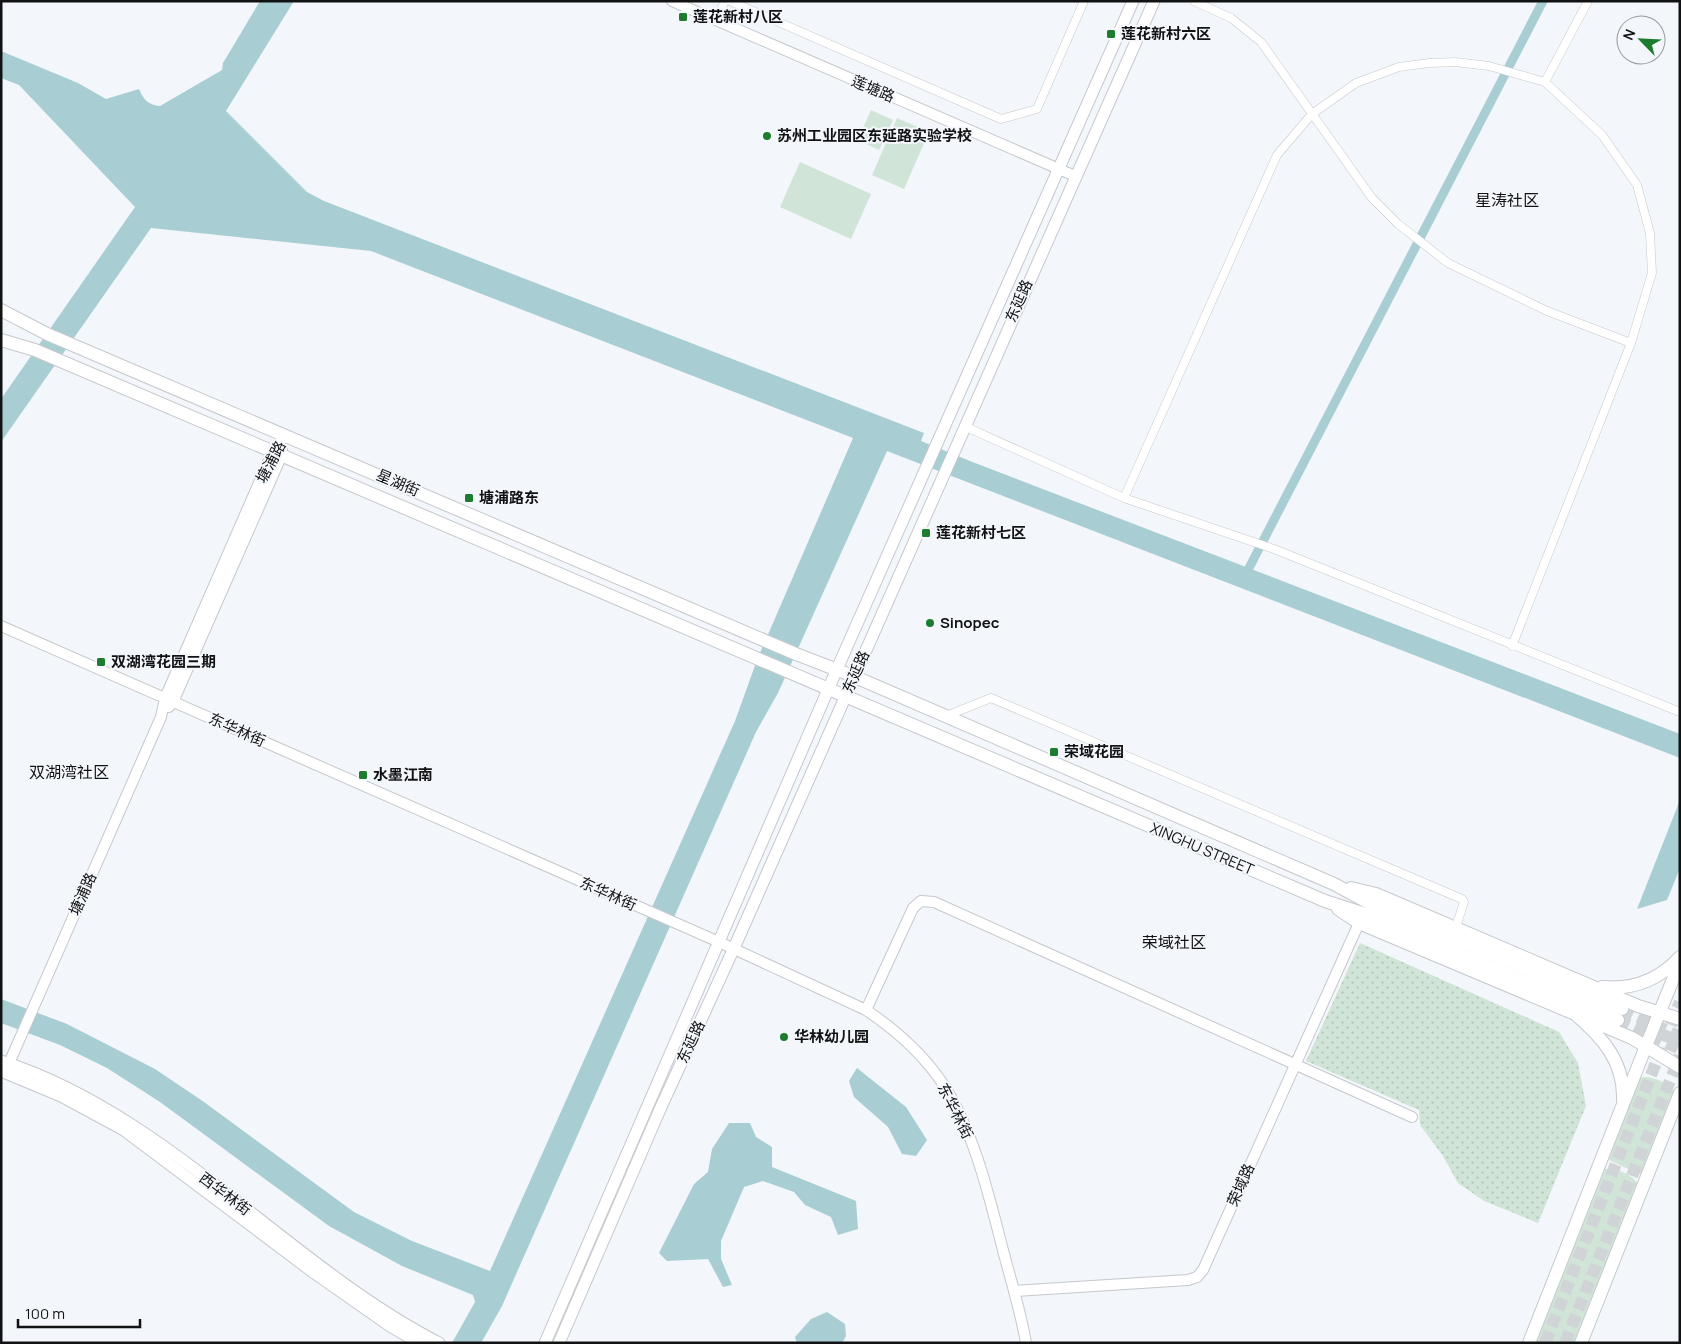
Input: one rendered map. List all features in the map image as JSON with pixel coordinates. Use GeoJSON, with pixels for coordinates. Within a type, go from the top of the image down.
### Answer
{"type":"FeatureCollection","features":[{"type":"Feature","properties":{"kind":"main road","name":"东延路"},"geometry":{"type":"LineString","coordinates":[[545,1343],[837,669],[1133,1]]}},
{"type":"Feature","properties":{"kind":"main road","name":"东延路"},"geometry":{"type":"LineString","coordinates":[[559,1343],[661,1107],[734,948],[1154,1]]}},
{"type":"Feature","properties":{"kind":"main road","name":"星湖街"},"geometry":{"type":"LineString","coordinates":[[1,310],[47,334],[796,654]]}},
{"type":"Feature","properties":{"kind":"main road"},"geometry":{"type":"LineString","coordinates":[[1,316],[34,328]]}},
{"type":"Feature","properties":{"kind":"main road"},"geometry":{"type":"LineString","coordinates":[[1,334],[32,350]]}},
{"type":"Feature","properties":{"kind":"main road","name":"星湖街"},"geometry":{"type":"LineString","coordinates":[[1,340],[32,350],[787,673]]}},
{"type":"Feature","properties":{"kind":"main road","name":"XINGHU STREET"},"geometry":{"type":"LineString","coordinates":[[787,673],[1325,901],[1365,914],[1620,1015],[1371,904],[1334,884],[837,669],[796,654]]}},
{"type":"Feature","properties":{"kind":"main road"},"geometry":{"type":"LineString","coordinates":[[1334,884],[1376,894],[1638,1006],[1680,1019]]}},
{"type":"Feature","properties":{"kind":"main road"},"geometry":{"type":"LineString","coordinates":[[1325,901],[1359,923],[1632,1038],[1680,1067]]}},
{"type":"Feature","properties":{"kind":"main road"},"geometry":{"type":"LineString","coordinates":[[1592,986],[1625,988],[1640,984],[1659,975],[1680,957]]}},
{"type":"Feature","properties":{"kind":"main road"},"geometry":{"type":"LineString","coordinates":[[1529,1343],[1680,962]]}},
{"type":"Feature","properties":{"kind":"main road"},"geometry":{"type":"LineString","coordinates":[[1575,1014],[1612,1052],[1623,1087],[1622,1107]]}},
{"type":"Feature","properties":{"kind":"main road","name":"西华林街"},"geometry":{"type":"LineString","coordinates":[[4,1067],[124,1130],[313,1272],[390,1326],[419,1343]]}},
{"type":"Feature","properties":{"kind":"main road","name":"西华林街"},"geometry":{"type":"LineString","coordinates":[[4,1067],[65,1088],[129,1123],[369,1301],[438,1343]]}},
{"type":"Feature","properties":{"kind":"main road"},"geometry":{"type":"LineString","coordinates":[[1581,1343],[1680,1093]]}},
{"type":"Feature","properties":{"kind":"main road"},"geometry":{"type":"LineString","coordinates":[[1653,1162],[1673,1122],[1680,1115]]}},
{"type":"Feature","properties":{"kind":"street","name":"莲塘路"},"geometry":{"type":"LineString","coordinates":[[672,1],[1075,176]]}},
{"type":"Feature","properties":{"kind":"street"},"geometry":{"type":"LineString","coordinates":[[716,20],[725,1]]}},
{"type":"Feature","properties":{"kind":"street"},"geometry":{"type":"LineString","coordinates":[[730,1],[1000,120],[1037,109],[1084,1]]}},
{"type":"Feature","properties":{"kind":"street"},"geometry":{"type":"LineString","coordinates":[[1194,1],[1231,18],[1261,42],[1297,90],[1372,198],[1398,224],[1448,263],[1547,311],[1631,343]]}},
{"type":"Feature","properties":{"kind":"street"},"geometry":{"type":"LineString","coordinates":[[1545,82],[1588,1]]}},
{"type":"Feature","properties":{"kind":"street"},"geometry":{"type":"LineString","coordinates":[[1124,498],[1277,155],[1312,114],[1356,83],[1399,67],[1455,62],[1498,68],[1545,82],[1602,136],[1638,185],[1650,233],[1652,273],[1631,343],[1512,646]]}},
{"type":"Feature","properties":{"kind":"street"},"geometry":{"type":"LineString","coordinates":[[964,426],[1124,498],[1274,549],[1680,712]]}},
{"type":"Feature","properties":{"kind":"street","name":"塘浦路"},"geometry":{"type":"LineString","coordinates":[[4,1067],[21,1034],[285,435]]}},
{"type":"Feature","properties":{"kind":"street","name":"东华林街"},"geometry":{"type":"LineString","coordinates":[[1,626],[734,948],[866,1010],[886,1024],[927,1064],[944,1086],[957,1109],[966,1128],[994,1216],[1026,1343]]}},
{"type":"Feature","properties":{"kind":"street"},"geometry":{"type":"LineString","coordinates":[[946,716],[991,698],[1462,899],[1464,908],[1456,927]]}},
{"type":"Feature","properties":{"kind":"street"},"geometry":{"type":"LineString","coordinates":[[866,1010],[913,908],[921,901],[934,902],[1412,1117]]}},
{"type":"Feature","properties":{"kind":"street","name":"荣域路"},"geometry":{"type":"LineString","coordinates":[[1014,1291],[1188,1280],[1197,1277],[1203,1270],[1359,923]]}},
{"type":"Feature","properties":{"kind":"green space"},"geometry":{"type":"Polygon","coordinates":[[[871,110],[893,120],[879,150],[858,140],[871,110]]]}},
{"type":"Feature","properties":{"kind":"green space"},"geometry":{"type":"Polygon","coordinates":[[[897,118],[929,132],[904,189],[872,175],[897,118]]]}},
{"type":"Feature","properties":{"kind":"green space"},"geometry":{"type":"Polygon","coordinates":[[[800,162],[871,194],[851,239],[780,207],[800,162]]]}},
{"type":"Feature","properties":{"kind":"green space"},"geometry":{"type":"Polygon","coordinates":[[[1360,943],[1559,1032],[1578,1063],[1586,1106],[1538,1223],[1484,1201],[1458,1183],[1443,1156],[1420,1125],[1419,1110],[1306,1061],[1360,943]]]}},
{"type":"Feature","properties":{"kind":"green space"},"geometry":{"type":"Polygon","coordinates":[[[1643,1077],[1660,1081],[1674,1091],[1642,1173],[1639,1174],[1611,1161],[1607,1156],[1639,1079],[1643,1077]]]}},
{"type":"Feature","properties":{"kind":"green space"},"geometry":{"type":"Polygon","coordinates":[[[1605,1169],[1623,1172],[1632,1177],[1638,1184],[1634,1197],[1574,1343],[1536,1343],[1605,1169]]]}},
{"type":"Feature","properties":{"kind":"water"},"geometry":{"type":"Polygon","coordinates":[[[260,1],[294,1],[226,111],[307,192],[324,201],[924,433],[921,441],[970,461],[1680,734],[1680,758],[887,451],[778,693],[756,732],[502,1306],[481,1343],[452,1343],[475,1302],[473,1295],[402,1266],[329,1226],[160,1102],[107,1068],[60,1045],[1,1023],[1,999],[67,1024],[155,1069],[204,1102],[354,1212],[412,1241],[490,1271],[735,721],[757,660],[853,438],[371,251],[151,228],[1,442],[1,399],[135,207],[19,85],[1,78],[1,51],[78,83],[106,99],[139,89],[147,101],[160,106],[222,70],[223,63],[260,1]]]}},
{"type":"Feature","properties":{"kind":"water"},"geometry":{"type":"Polygon","coordinates":[[[1680,800],[1680,868],[1667,900],[1637,909],[1680,800]]]}},
{"type":"Feature","properties":{"kind":"water"},"geometry":{"type":"Polygon","coordinates":[[[857,1068],[906,1107],[927,1140],[916,1156],[902,1154],[888,1127],[854,1097],[849,1081],[857,1068]]]}},
{"type":"Feature","properties":{"kind":"water"},"geometry":{"type":"Polygon","coordinates":[[[729,1123],[750,1123],[756,1137],[772,1147],[772,1167],[856,1201],[858,1229],[838,1235],[831,1217],[805,1205],[794,1192],[763,1181],[744,1187],[721,1241],[721,1259],[732,1285],[723,1287],[708,1259],[667,1261],[659,1253],[694,1184],[708,1172],[712,1149],[729,1123]]]}},
{"type":"Feature","properties":{"kind":"water"},"geometry":{"type":"Polygon","coordinates":[[[827,1312],[845,1324],[846,1336],[842,1343],[797,1343],[795,1337],[811,1319],[827,1312]]]}},
{"type":"Feature","properties":{"kind":"waterway"},"geometry":{"type":"LineString","coordinates":[[1249,568],[1543,1]]}},
{"type":"Feature","properties":{"kind":"tunnel"},"geometry":{"type":"LineString","coordinates":[[1545,1343],[1680,1002]]}},
{"type":"Feature","properties":{"kind":"tunnel"},"geometry":{"type":"LineString","coordinates":[[1622,1009],[1680,1037]]}},
{"type":"Feature","properties":{"kind":"tunnel"},"geometry":{"type":"LineString","coordinates":[[1618,1020],[1680,1049]]}},
{"type":"Feature","properties":{"kind":"tunnel"},"geometry":{"type":"LineString","coordinates":[[1565,1343],[1680,1056]]}},
{"type":"Feature","properties":{"kind":"place","name":"莲花新村八区"},"geometry":{"type":"Point","coordinates":[683,17]}},
{"type":"Feature","properties":{"kind":"place","name":"莲花新村六区"},"geometry":{"type":"Point","coordinates":[1111,34]}},
{"type":"Feature","properties":{"kind":"place","name":"苏州工业园区东延路实验学校"},"geometry":{"type":"Point","coordinates":[767,136]}},
{"type":"Feature","properties":{"kind":"place","name":"塘浦路东"},"geometry":{"type":"Point","coordinates":[469,498]}},
{"type":"Feature","properties":{"kind":"place","name":"莲花新村七区"},"geometry":{"type":"Point","coordinates":[926,533]}},
{"type":"Feature","properties":{"kind":"place","name":"Sinopec"},"geometry":{"type":"Point","coordinates":[930,623]}},
{"type":"Feature","properties":{"kind":"place","name":"双湖湾花园三期"},"geometry":{"type":"Point","coordinates":[101,662]}},
{"type":"Feature","properties":{"kind":"place","name":"荣域花园"},"geometry":{"type":"Point","coordinates":[1054,752]}},
{"type":"Feature","properties":{"kind":"place","name":"水墨江南"},"geometry":{"type":"Point","coordinates":[363,775]}},
{"type":"Feature","properties":{"kind":"place","name":"华林幼儿园"},"geometry":{"type":"Point","coordinates":[784,1037]}},
{"type":"Feature","properties":{"kind":"district","name":"星涛社区"},"geometry":{"type":"Point","coordinates":[1507,200]}},
{"type":"Feature","properties":{"kind":"district","name":"双湖湾社区"},"geometry":{"type":"Point","coordinates":[69,772]}},
{"type":"Feature","properties":{"kind":"district","name":"荣域社区"},"geometry":{"type":"Point","coordinates":[1174,942]}}]}
